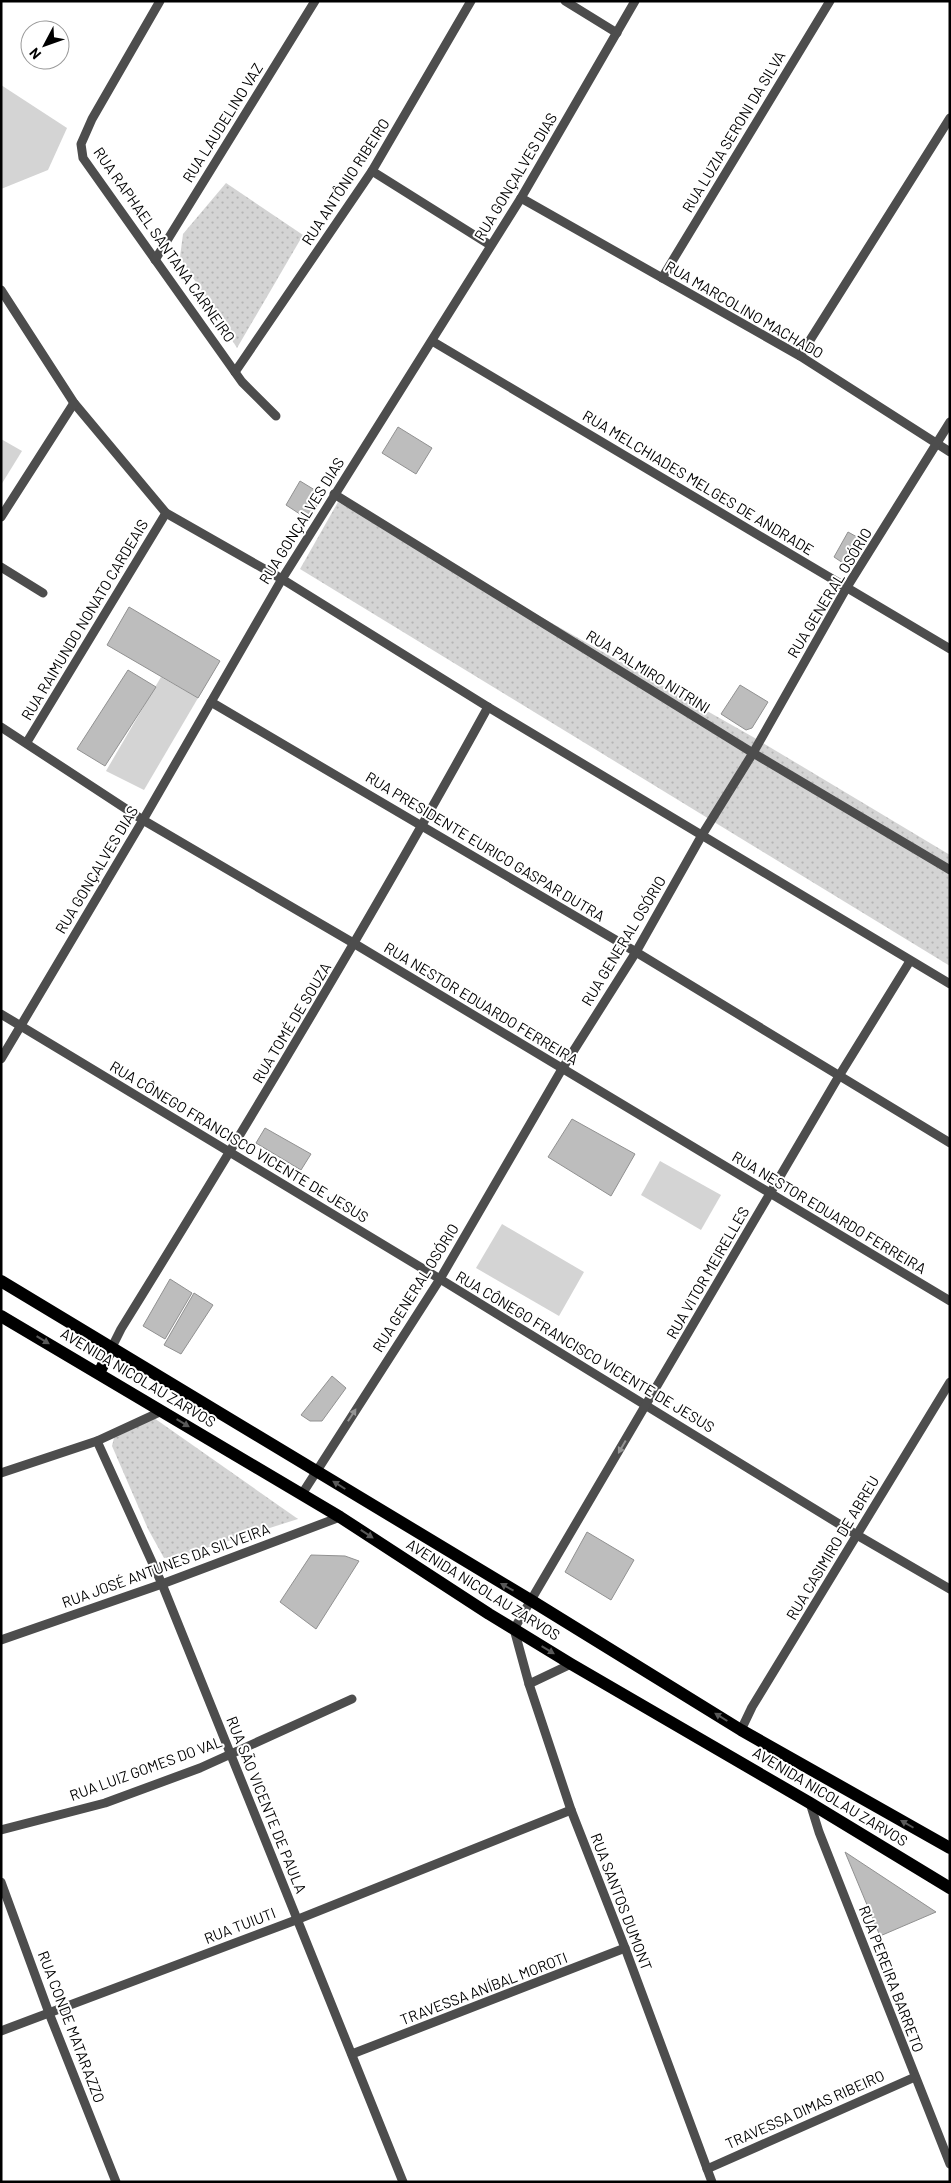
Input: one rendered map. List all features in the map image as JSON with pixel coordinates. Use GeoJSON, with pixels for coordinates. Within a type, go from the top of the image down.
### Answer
{"type":"FeatureCollection","features":[{"type":"Feature","properties":{"kind":"main road","name":"AVENIDA NICOLAU ZARVOS"},"geometry":{"type":"LineString","coordinates":[[1,1282],[532,1601],[742,1730],[949,1846]]}},
{"type":"Feature","properties":{"kind":"main road","name":"AVENIDA NICOLAU ZARVOS"},"geometry":{"type":"LineString","coordinates":[[1,1316],[340,1517],[571,1664],[810,1803],[950,1888]]}},
{"type":"Feature","properties":{"kind":"main road"},"geometry":{"type":"LineString","coordinates":[[99,1373],[111,1349]]}},
{"type":"Feature","properties":{"kind":"street","name":"RUA RAPHAEL SANTANA CARNEIRO"},"geometry":{"type":"LineString","coordinates":[[160,1],[92,119],[81,144],[83,158],[242,382],[276,416]]}},
{"type":"Feature","properties":{"kind":"street","name":"RUA LAUDELINO VAZ"},"geometry":{"type":"LineString","coordinates":[[155,260],[315,1]]}},
{"type":"Feature","properties":{"kind":"street","name":"RUA ANTÔNIO RIBEIRO"},"geometry":{"type":"LineString","coordinates":[[235,372],[372,171],[471,1]]}},
{"type":"Feature","properties":{"kind":"street"},"geometry":{"type":"LineString","coordinates":[[565,1],[617,33]]}},
{"type":"Feature","properties":{"kind":"street","name":"RUA GONÇALVES DIAS"},"geometry":{"type":"LineString","coordinates":[[1,1059],[143,820],[282,579],[521,198],[635,1]]}},
{"type":"Feature","properties":{"kind":"street","name":"RUA LUZIA SERONI DA SILVA"},"geometry":{"type":"LineString","coordinates":[[662,278],[830,1]]}},
{"type":"Feature","properties":{"kind":"street"},"geometry":{"type":"LineString","coordinates":[[800,356],[950,118]]}},
{"type":"Feature","properties":{"kind":"street"},"geometry":{"type":"LineString","coordinates":[[372,171],[490,246]]}},
{"type":"Feature","properties":{"kind":"street","name":"RUA MARCOLINO MACHADO"},"geometry":{"type":"LineString","coordinates":[[521,198],[800,356],[950,452]]}},
{"type":"Feature","properties":{"kind":"street"},"geometry":{"type":"LineString","coordinates":[[1,290],[74,403],[166,513],[282,579],[488,707],[950,984]]}},
{"type":"Feature","properties":{"kind":"street","name":"RUA MELCHIADES MELGES DE ANDRADE"},"geometry":{"type":"LineString","coordinates":[[432,342],[847,587],[950,650]]}},
{"type":"Feature","properties":{"kind":"street"},"geometry":{"type":"LineString","coordinates":[[1,517],[74,403]]}},
{"type":"Feature","properties":{"kind":"street","name":"RUA GENERAL OSÓRIO"},"geometry":{"type":"LineString","coordinates":[[302,1494],[440,1279],[562,1069],[636,952],[702,835],[753,753],[847,587],[950,422]]}},
{"type":"Feature","properties":{"kind":"street","name":"RUA PALMIRO NITRINI"},"geometry":{"type":"LineString","coordinates":[[334,494],[753,753],[950,870]]}},
{"type":"Feature","properties":{"kind":"street","name":"RUA RAIMUNDO NONATO CARDEAIS"},"geometry":{"type":"LineString","coordinates":[[27,742],[166,513]]}},
{"type":"Feature","properties":{"kind":"street"},"geometry":{"type":"LineString","coordinates":[[1,567],[43,593]]}},
{"type":"Feature","properties":{"kind":"street","name":"RUA PRESIDENTE EURICO GASPAR DUTRA"},"geometry":{"type":"LineString","coordinates":[[211,702],[636,952],[950,1143]]}},
{"type":"Feature","properties":{"kind":"street","name":"RUA TOMÉ DE SOUZA"},"geometry":{"type":"LineString","coordinates":[[111,1349],[120,1329],[230,1153],[355,944],[488,707]]}},
{"type":"Feature","properties":{"kind":"street","name":"RUA NESTOR EDUARDO FERREIRA"},"geometry":{"type":"LineString","coordinates":[[1,727],[27,742],[143,820],[355,944],[950,1301]]}},
{"type":"Feature","properties":{"kind":"street","name":"RUA VITOR MEIRELLES"},"geometry":{"type":"LineString","coordinates":[[514,1629],[839,1076],[910,961]]}},
{"type":"Feature","properties":{"kind":"street","name":"RUA CÔNEGO FRANCISCO VICENTE DE JESUS"},"geometry":{"type":"LineString","coordinates":[[1,1014],[646,1404],[857,1535],[950,1589]]}},
{"type":"Feature","properties":{"kind":"street","name":"RUA CASIMIRO DE ABREU"},"geometry":{"type":"LineString","coordinates":[[742,1730],[752,1707],[950,1382]]}},
{"type":"Feature","properties":{"kind":"street"},"geometry":{"type":"LineString","coordinates":[[1,1473],[97,1440],[162,1411]]}},
{"type":"Feature","properties":{"kind":"street","name":"RUA SÃO VICENTE DE PAULA"},"geometry":{"type":"LineString","coordinates":[[97,1440],[162,1584],[403,2182]]}},
{"type":"Feature","properties":{"kind":"street","name":"RUA JOSÉ ANTUNES DA SILVEIRA"},"geometry":{"type":"LineString","coordinates":[[1,1640],[162,1584],[340,1517]]}},
{"type":"Feature","properties":{"kind":"street","name":"RUA SANTOS DUMONT"},"geometry":{"type":"LineString","coordinates":[[514,1629],[529,1684],[571,1810],[625,1948],[712,2182]]}},
{"type":"Feature","properties":{"kind":"street"},"geometry":{"type":"LineString","coordinates":[[529,1684],[571,1664]]}},
{"type":"Feature","properties":{"kind":"street","name":"RUA LUIZ GOMES DO VAL"},"geometry":{"type":"LineString","coordinates":[[1,1830],[105,1802],[200,1768],[352,1699]]}},
{"type":"Feature","properties":{"kind":"street","name":"RUA PEREIRA BARRETO"},"geometry":{"type":"LineString","coordinates":[[810,1803],[819,1832],[950,2164]]}},
{"type":"Feature","properties":{"kind":"street","name":"RUA TUIUTI"},"geometry":{"type":"LineString","coordinates":[[1,2031],[296,1920],[571,1810]]}},
{"type":"Feature","properties":{"kind":"street","name":"RUA CONDE MATARAZZO"},"geometry":{"type":"LineString","coordinates":[[1,1882],[116,2182]]}},
{"type":"Feature","properties":{"kind":"street","name":"TRAVESSA ANÍBAL MOROTI"},"geometry":{"type":"LineString","coordinates":[[352,2054],[625,1948]]}},
{"type":"Feature","properties":{"kind":"street","name":"TRAVESSA DIMAS RIBEIRO"},"geometry":{"type":"LineString","coordinates":[[707,2169],[915,2077]]}},
{"type":"Feature","properties":{"kind":"shaded area"},"geometry":{"type":"Polygon","coordinates":[[[1,85],[67,128],[48,170],[1,189],[1,85]]]}},
{"type":"Feature","properties":{"kind":"shaded area"},"geometry":{"type":"Polygon","coordinates":[[[226,183],[303,235],[237,348],[180,257],[183,234],[226,183]]]}},
{"type":"Feature","properties":{"kind":"shaded area"},"geometry":{"type":"Polygon","coordinates":[[[1,439],[22,451],[1,485],[1,439]]]}},
{"type":"Feature","properties":{"kind":"shaded area"},"geometry":{"type":"Polygon","coordinates":[[[338,502],[753,737],[950,855],[950,966],[300,569],[338,502]]]}},
{"type":"Feature","properties":{"kind":"shaded area"},"geometry":{"type":"Polygon","coordinates":[[[161,677],[198,698],[144,790],[106,771],[161,677]]]}},
{"type":"Feature","properties":{"kind":"shaded area"},"geometry":{"type":"Polygon","coordinates":[[[660,1161],[721,1195],[701,1230],[641,1195],[660,1161]]]}},
{"type":"Feature","properties":{"kind":"shaded area"},"geometry":{"type":"Polygon","coordinates":[[[502,1224],[584,1272],[559,1316],[476,1268],[502,1224]]]}},
{"type":"Feature","properties":{"kind":"shaded area"},"geometry":{"type":"Polygon","coordinates":[[[154,1418],[298,1519],[181,1556],[164,1558],[148,1529],[112,1446],[114,1438],[154,1418]]]}},
{"type":"Feature","properties":{"kind":"building"},"geometry":{"type":"Polygon","coordinates":[[[398,427],[432,448],[416,474],[382,453],[398,427]]]}},
{"type":"Feature","properties":{"kind":"building"},"geometry":{"type":"Polygon","coordinates":[[[300,481],[323,495],[309,520],[286,505],[300,481]]]}},
{"type":"Feature","properties":{"kind":"building"},"geometry":{"type":"Polygon","coordinates":[[[848,532],[866,542],[855,561],[846,565],[834,557],[848,532]]]}},
{"type":"Feature","properties":{"kind":"building"},"geometry":{"type":"Polygon","coordinates":[[[129,607],[220,661],[198,698],[107,645],[129,607]]]}},
{"type":"Feature","properties":{"kind":"building"},"geometry":{"type":"Polygon","coordinates":[[[128,670],[156,687],[105,766],[77,749],[128,670]]]}},
{"type":"Feature","properties":{"kind":"building"},"geometry":{"type":"Polygon","coordinates":[[[740,685],[768,702],[752,728],[746,730],[721,714],[740,685]]]}},
{"type":"Feature","properties":{"kind":"building"},"geometry":{"type":"Polygon","coordinates":[[[572,1119],[635,1154],[611,1196],[548,1157],[572,1119]]]}},
{"type":"Feature","properties":{"kind":"building"},"geometry":{"type":"Polygon","coordinates":[[[265,1128],[311,1154],[301,1170],[256,1143],[265,1128]]]}},
{"type":"Feature","properties":{"kind":"building"},"geometry":{"type":"Polygon","coordinates":[[[170,1279],[192,1293],[165,1339],[143,1326],[170,1279]]]}},
{"type":"Feature","properties":{"kind":"building"},"geometry":{"type":"Polygon","coordinates":[[[194,1293],[213,1305],[181,1354],[164,1345],[194,1293]]]}},
{"type":"Feature","properties":{"kind":"building"},"geometry":{"type":"Polygon","coordinates":[[[332,1376],[346,1388],[322,1421],[310,1421],[301,1415],[332,1376]]]}},
{"type":"Feature","properties":{"kind":"building"},"geometry":{"type":"Polygon","coordinates":[[[587,1532],[634,1560],[611,1600],[565,1572],[587,1532]]]}},
{"type":"Feature","properties":{"kind":"building"},"geometry":{"type":"Polygon","coordinates":[[[311,1555],[345,1556],[359,1561],[316,1629],[280,1602],[311,1555]]]}},
{"type":"Feature","properties":{"kind":"building"},"geometry":{"type":"Polygon","coordinates":[[[845,1852],[936,1912],[880,1936],[845,1852]]]}}]}
